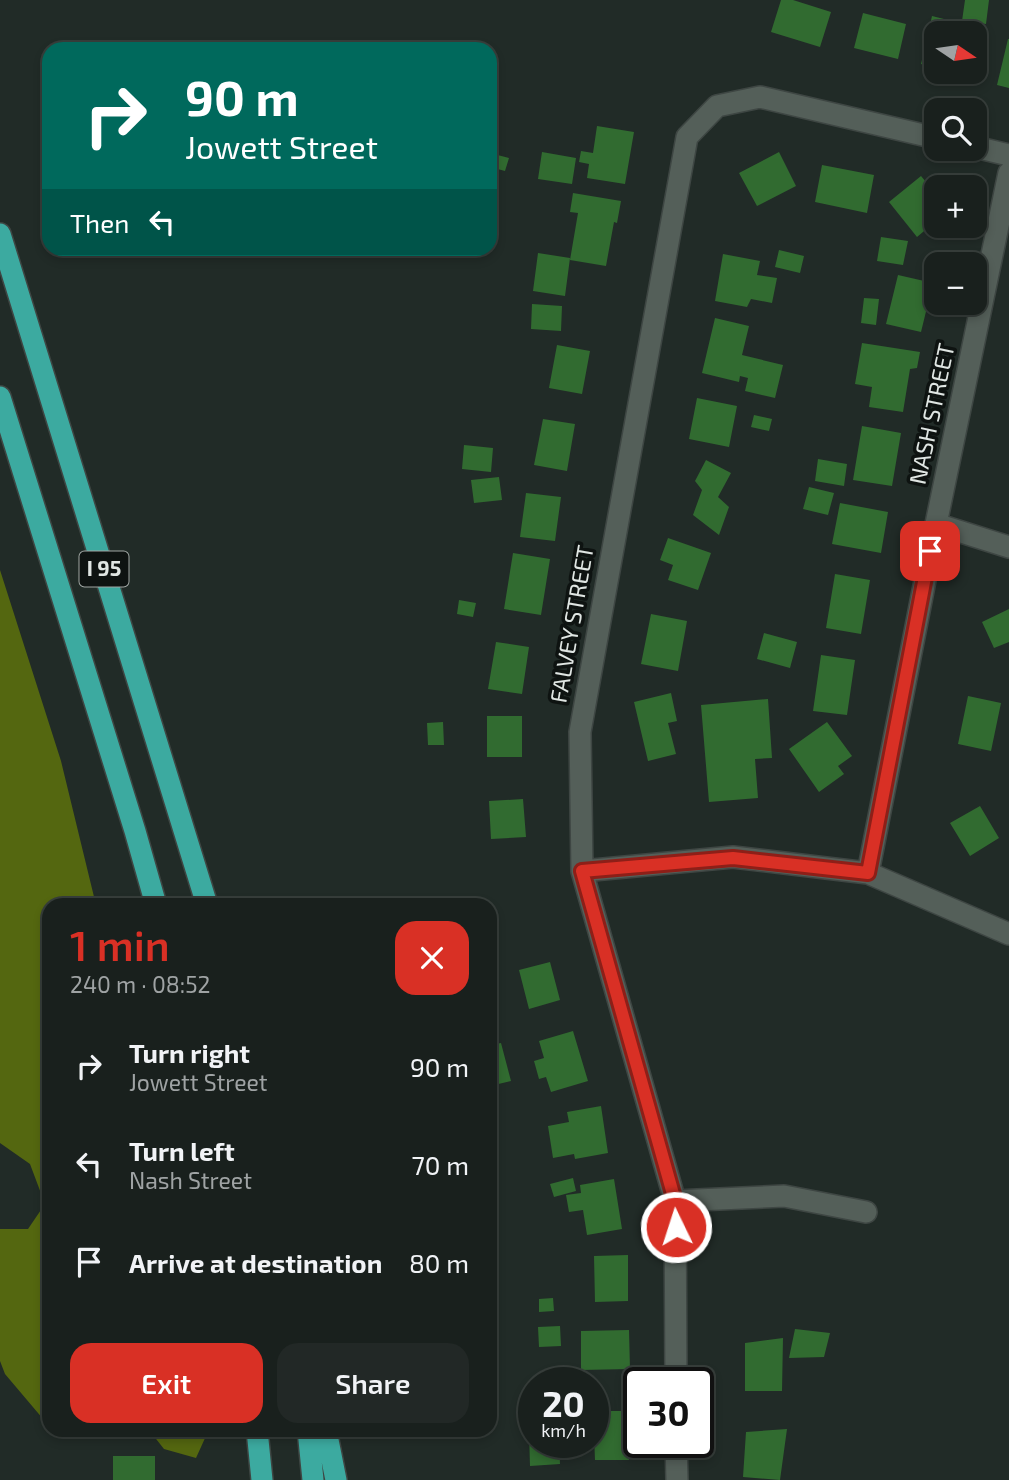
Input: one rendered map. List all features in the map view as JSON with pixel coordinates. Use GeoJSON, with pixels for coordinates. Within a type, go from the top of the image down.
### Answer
{"type":"FeatureCollection","features":[{"type":"Feature","properties":{"kind":"highway","name":"I 95"},"geometry":{"type":"LineString","coordinates":[[0,234],[206,898]]}},
{"type":"Feature","properties":{"kind":"highway","name":"I 95"},"geometry":{"type":"LineString","coordinates":[[0,397],[154,898]]}},
{"type":"Feature","properties":{"kind":"highway"},"geometry":{"type":"LineString","coordinates":[[258,1437],[262,1480]]}},
{"type":"Feature","properties":{"kind":"highway"},"geometry":{"type":"LineString","coordinates":[[309,1437],[313,1480]]}},
{"type":"Feature","properties":{"kind":"highway"},"geometry":{"type":"LineString","coordinates":[[327,1437],[336,1480]]}},
{"type":"Feature","properties":{"kind":"street","name":"FALVEY STREET"},"geometry":{"type":"LineString","coordinates":[[676,1367],[675,1201],[582,871],[580,732],[687,137],[717,106],[760,97],[924,135]]}},
{"type":"Feature","properties":{"kind":"street"},"geometry":{"type":"LineString","coordinates":[[987,150],[1009,155]]}},
{"type":"Feature","properties":{"kind":"street","name":"NASH STREET"},"geometry":{"type":"LineString","coordinates":[[868,873],[936,524],[1009,173]]}},
{"type":"Feature","properties":{"kind":"street"},"geometry":{"type":"LineString","coordinates":[[936,524],[1009,547]]}},
{"type":"Feature","properties":{"kind":"street"},"geometry":{"type":"LineString","coordinates":[[582,871],[733,858],[868,873],[1009,934]]}},
{"type":"Feature","properties":{"kind":"street"},"geometry":{"type":"LineString","coordinates":[[675,1201],[784,1196],[866,1212]]}},
{"type":"Feature","properties":{"kind":"street"},"geometry":{"type":"LineString","coordinates":[[676,1458],[677,1480]]}},
{"type":"Feature","properties":{"kind":"green space"},"geometry":{"type":"Polygon","coordinates":[[[0,570],[61,761],[94,898],[42,898],[42,1196],[30,1164],[0,1143],[0,570]]]}},
{"type":"Feature","properties":{"kind":"green space"},"geometry":{"type":"Polygon","coordinates":[[[42,1208],[42,1418],[5,1374],[0,1361],[0,1229],[28,1229],[42,1208]]]}},
{"type":"Feature","properties":{"kind":"green space"},"geometry":{"type":"Polygon","coordinates":[[[155,1437],[206,1437],[196,1458],[164,1449],[155,1437]]]}},
{"type":"Feature","properties":{"kind":"building"},"geometry":{"type":"Polygon","coordinates":[[[781,0],[793,0],[831,12],[820,47],[771,32],[781,0]]]}},
{"type":"Feature","properties":{"kind":"building"},"geometry":{"type":"Polygon","coordinates":[[[965,0],[989,0],[986,21],[962,21],[965,0]]]}},
{"type":"Feature","properties":{"kind":"building"},"geometry":{"type":"Polygon","coordinates":[[[863,13],[906,24],[898,59],[854,48],[863,13]]]}},
{"type":"Feature","properties":{"kind":"building"},"geometry":{"type":"Polygon","coordinates":[[[932,16],[952,21],[931,21],[932,16]]]}},
{"type":"Feature","properties":{"kind":"building"},"geometry":{"type":"Polygon","coordinates":[[[1009,39],[1009,88],[997,85],[1009,39]]]}},
{"type":"Feature","properties":{"kind":"building"},"geometry":{"type":"Polygon","coordinates":[[[597,126],[634,132],[625,184],[587,178],[589,164],[579,162],[581,151],[593,153],[597,126]]]}},
{"type":"Feature","properties":{"kind":"building"},"geometry":{"type":"Polygon","coordinates":[[[542,152],[576,158],[572,184],[538,179],[542,152]]]}},
{"type":"Feature","properties":{"kind":"building"},"geometry":{"type":"Polygon","coordinates":[[[779,152],[796,186],[757,206],[739,173],[779,152]]]}},
{"type":"Feature","properties":{"kind":"building"},"geometry":{"type":"Polygon","coordinates":[[[497,155],[509,158],[505,171],[497,169],[497,155]]]}},
{"type":"Feature","properties":{"kind":"building"},"geometry":{"type":"Polygon","coordinates":[[[822,165],[874,175],[867,213],[815,202],[822,165]]]}},
{"type":"Feature","properties":{"kind":"building"},"geometry":{"type":"Polygon","coordinates":[[[921,176],[924,180],[924,231],[917,237],[889,202],[921,176]]]}},
{"type":"Feature","properties":{"kind":"building"},"geometry":{"type":"Polygon","coordinates":[[[573,193],[621,201],[606,266],[570,260],[578,213],[570,212],[573,193]]]}},
{"type":"Feature","properties":{"kind":"building"},"geometry":{"type":"Polygon","coordinates":[[[881,237],[908,241],[903,265],[877,261],[881,237]]]}},
{"type":"Feature","properties":{"kind":"building"},"geometry":{"type":"Polygon","coordinates":[[[779,250],[804,256],[800,273],[775,267],[779,250]]]}},
{"type":"Feature","properties":{"kind":"building"},"geometry":{"type":"Polygon","coordinates":[[[538,253],[570,258],[565,296],[533,291],[538,253]]]}},
{"type":"Feature","properties":{"kind":"building"},"geometry":{"type":"Polygon","coordinates":[[[723,254],[760,261],[757,275],[777,278],[772,303],[751,299],[747,307],[715,301],[723,254]]]}},
{"type":"Feature","properties":{"kind":"building"},"geometry":{"type":"Polygon","coordinates":[[[898,275],[924,281],[925,315],[921,332],[886,324],[898,275]]]}},
{"type":"Feature","properties":{"kind":"building"},"geometry":{"type":"Polygon","coordinates":[[[864,298],[879,299],[876,325],[861,323],[864,298]]]}},
{"type":"Feature","properties":{"kind":"building"},"geometry":{"type":"Polygon","coordinates":[[[532,304],[562,306],[561,331],[531,329],[532,304]]]}},
{"type":"Feature","properties":{"kind":"building"},"geometry":{"type":"Polygon","coordinates":[[[715,318],[749,326],[742,355],[783,365],[775,398],[745,391],[748,378],[740,376],[739,382],[702,373],[715,318]]]}},
{"type":"Feature","properties":{"kind":"building"},"geometry":{"type":"Polygon","coordinates":[[[862,343],[920,352],[917,368],[910,369],[903,412],[869,407],[872,387],[855,384],[862,343]]]}},
{"type":"Feature","properties":{"kind":"building"},"geometry":{"type":"Polygon","coordinates":[[[557,345],[590,351],[582,394],[549,388],[557,345]]]}},
{"type":"Feature","properties":{"kind":"building"},"geometry":{"type":"Polygon","coordinates":[[[697,398],[737,406],[729,447],[689,439],[697,398]]]}},
{"type":"Feature","properties":{"kind":"building"},"geometry":{"type":"Polygon","coordinates":[[[754,415],[772,419],[769,431],[751,427],[754,415]]]}},
{"type":"Feature","properties":{"kind":"building"},"geometry":{"type":"Polygon","coordinates":[[[543,419],[575,424],[567,471],[534,465],[543,419]]]}},
{"type":"Feature","properties":{"kind":"building"},"geometry":{"type":"Polygon","coordinates":[[[862,426],[901,433],[892,486],[853,480],[862,426]]]}},
{"type":"Feature","properties":{"kind":"building"},"geometry":{"type":"Polygon","coordinates":[[[464,445],[493,448],[491,472],[462,469],[464,445]]]}},
{"type":"Feature","properties":{"kind":"building"},"geometry":{"type":"Polygon","coordinates":[[[818,459],[847,464],[844,486],[815,481],[818,459]]]}},
{"type":"Feature","properties":{"kind":"building"},"geometry":{"type":"Polygon","coordinates":[[[706,460],[731,473],[718,497],[729,507],[719,535],[693,515],[702,490],[695,481],[706,460]]]}},
{"type":"Feature","properties":{"kind":"building"},"geometry":{"type":"Polygon","coordinates":[[[499,477],[502,500],[474,503],[471,480],[499,477]]]}},
{"type":"Feature","properties":{"kind":"building"},"geometry":{"type":"Polygon","coordinates":[[[809,487],[834,493],[828,515],[803,509],[809,487]]]}},
{"type":"Feature","properties":{"kind":"building"},"geometry":{"type":"Polygon","coordinates":[[[526,493],[561,497],[555,541],[520,537],[526,493]]]}},
{"type":"Feature","properties":{"kind":"building"},"geometry":{"type":"Polygon","coordinates":[[[840,503],[888,512],[881,553],[832,544],[840,503]]]}},
{"type":"Feature","properties":{"kind":"building"},"geometry":{"type":"Polygon","coordinates":[[[668,538],[711,553],[698,590],[668,580],[673,565],[660,560],[668,538]]]}},
{"type":"Feature","properties":{"kind":"building"},"geometry":{"type":"Polygon","coordinates":[[[513,553],[550,559],[541,615],[504,609],[513,553]]]}},
{"type":"Feature","properties":{"kind":"building"},"geometry":{"type":"Polygon","coordinates":[[[835,574],[870,580],[861,634],[826,628],[835,574]]]}},
{"type":"Feature","properties":{"kind":"building"},"geometry":{"type":"Polygon","coordinates":[[[459,600],[476,603],[473,617],[457,614],[459,600]]]}},
{"type":"Feature","properties":{"kind":"building"},"geometry":{"type":"Polygon","coordinates":[[[1009,609],[1009,642],[994,648],[982,622],[1009,609]]]}},
{"type":"Feature","properties":{"kind":"building"},"geometry":{"type":"Polygon","coordinates":[[[651,614],[687,621],[678,671],[641,664],[651,614]]]}},
{"type":"Feature","properties":{"kind":"building"},"geometry":{"type":"Polygon","coordinates":[[[764,633],[797,642],[790,668],[757,659],[764,633]]]}},
{"type":"Feature","properties":{"kind":"building"},"geometry":{"type":"Polygon","coordinates":[[[496,642],[529,647],[522,694],[488,689],[496,642]]]}},
{"type":"Feature","properties":{"kind":"building"},"geometry":{"type":"Polygon","coordinates":[[[821,655],[855,660],[847,715],[813,711],[821,655]]]}},
{"type":"Feature","properties":{"kind":"building"},"geometry":{"type":"Polygon","coordinates":[[[671,693],[677,721],[668,723],[676,754],[648,761],[634,702],[671,693]]]}},
{"type":"Feature","properties":{"kind":"building"},"geometry":{"type":"Polygon","coordinates":[[[968,696],[1001,703],[991,751],[958,744],[968,696]]]}},
{"type":"Feature","properties":{"kind":"building"},"geometry":{"type":"Polygon","coordinates":[[[768,699],[772,758],[755,759],[758,798],[709,802],[701,705],[768,699]]]}},
{"type":"Feature","properties":{"kind":"building"},"geometry":{"type":"Polygon","coordinates":[[[487,716],[522,716],[522,757],[487,757],[487,716]]]}},
{"type":"Feature","properties":{"kind":"building"},"geometry":{"type":"Polygon","coordinates":[[[443,722],[444,745],[428,745],[427,723],[443,722]]]}},
{"type":"Feature","properties":{"kind":"building"},"geometry":{"type":"Polygon","coordinates":[[[827,722],[852,756],[838,766],[844,774],[819,792],[789,749],[827,722]]]}},
{"type":"Feature","properties":{"kind":"building"},"geometry":{"type":"Polygon","coordinates":[[[523,799],[526,837],[491,839],[489,801],[523,799]]]}},
{"type":"Feature","properties":{"kind":"building"},"geometry":{"type":"Polygon","coordinates":[[[980,806],[999,838],[970,856],[950,823],[980,806]]]}},
{"type":"Feature","properties":{"kind":"building"},"geometry":{"type":"Polygon","coordinates":[[[550,962],[560,1000],[529,1009],[519,970],[550,962]]]}},
{"type":"Feature","properties":{"kind":"building"},"geometry":{"type":"Polygon","coordinates":[[[573,1031],[588,1081],[551,1092],[546,1077],[539,1079],[534,1061],[544,1058],[539,1041],[573,1031]]]}},
{"type":"Feature","properties":{"kind":"building"},"geometry":{"type":"Polygon","coordinates":[[[501,1043],[511,1081],[497,1084],[497,1044],[501,1043]]]}},
{"type":"Feature","properties":{"kind":"building"},"geometry":{"type":"Polygon","coordinates":[[[601,1106],[608,1153],[575,1159],[574,1154],[553,1158],[548,1126],[569,1122],[567,1112],[601,1106]]]}},
{"type":"Feature","properties":{"kind":"building"},"geometry":{"type":"Polygon","coordinates":[[[573,1178],[576,1191],[554,1197],[550,1184],[573,1178]]]}},
{"type":"Feature","properties":{"kind":"building"},"geometry":{"type":"Polygon","coordinates":[[[614,1179],[622,1229],[587,1235],[583,1210],[569,1212],[566,1195],[581,1193],[580,1185],[614,1179]]]}},
{"type":"Feature","properties":{"kind":"building"},"geometry":{"type":"Polygon","coordinates":[[[628,1255],[628,1301],[595,1302],[594,1256],[628,1255]]]}},
{"type":"Feature","properties":{"kind":"building"},"geometry":{"type":"Polygon","coordinates":[[[553,1298],[554,1311],[539,1312],[539,1299],[553,1298]]]}},
{"type":"Feature","properties":{"kind":"building"},"geometry":{"type":"Polygon","coordinates":[[[560,1326],[561,1346],[539,1347],[538,1327],[560,1326]]]}},
{"type":"Feature","properties":{"kind":"building"},"geometry":{"type":"Polygon","coordinates":[[[795,1329],[830,1333],[824,1357],[789,1358],[795,1329]]]}},
{"type":"Feature","properties":{"kind":"building"},"geometry":{"type":"Polygon","coordinates":[[[629,1330],[630,1367],[609,1369],[609,1367],[581,1367],[581,1331],[629,1330]]]}},
{"type":"Feature","properties":{"kind":"building"},"geometry":{"type":"Polygon","coordinates":[[[783,1338],[782,1391],[745,1391],[745,1343],[783,1338]]]}},
{"type":"Feature","properties":{"kind":"building"},"geometry":{"type":"Polygon","coordinates":[[[609,1411],[622,1411],[623,1458],[629,1460],[595,1460],[609,1458],[609,1411]]]}},
{"type":"Feature","properties":{"kind":"building"},"geometry":{"type":"Polygon","coordinates":[[[787,1429],[780,1480],[743,1477],[746,1432],[787,1429]]]}},
{"type":"Feature","properties":{"kind":"building"},"geometry":{"type":"Polygon","coordinates":[[[113,1456],[155,1456],[155,1480],[113,1480],[113,1456]]]}},
{"type":"Feature","properties":{"kind":"building"},"geometry":{"type":"Polygon","coordinates":[[[530,1458],[560,1458],[560,1464],[530,1466],[530,1458]]]}},
{"type":"Feature","properties":{"kind":"route"},"geometry":{"type":"LineString","coordinates":[[676,1227],[675,1201],[582,871],[733,858],[868,873],[930,551]]}}]}
